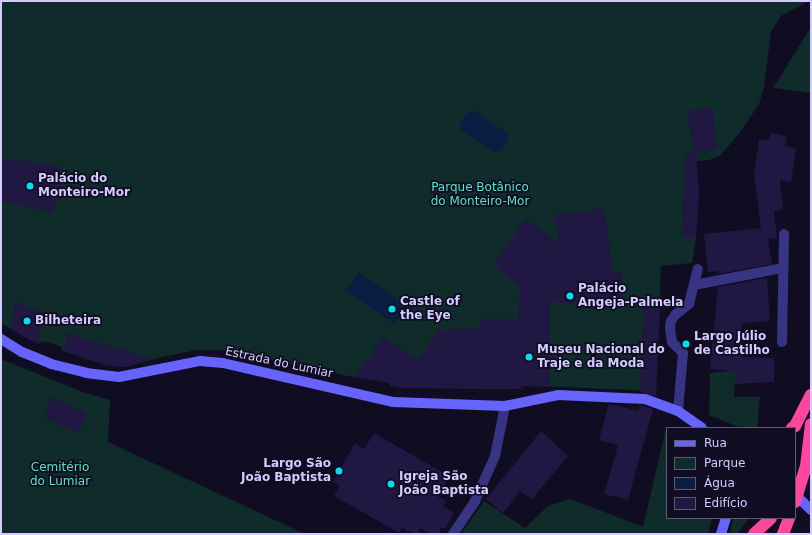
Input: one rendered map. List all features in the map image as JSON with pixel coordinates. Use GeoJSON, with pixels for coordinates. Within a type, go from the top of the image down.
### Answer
{"type":"FeatureCollection","features":[{"type":"Feature","properties":{"kind":"highway"},"geometry":{"type":"LineString","coordinates":[[794,427],[811,395]]}},
{"type":"Feature","properties":{"kind":"highway"},"geometry":{"type":"LineString","coordinates":[[796,498],[806,467],[811,424]]}},
{"type":"Feature","properties":{"kind":"highway"},"geometry":{"type":"LineString","coordinates":[[754,534],[770,519]]}},
{"type":"Feature","properties":{"kind":"highway"},"geometry":{"type":"LineString","coordinates":[[783,534],[789,519]]}},
{"type":"Feature","properties":{"kind":"street"},"geometry":{"type":"LineString","coordinates":[[782,342],[784,234]]}},
{"type":"Feature","properties":{"kind":"street"},"geometry":{"type":"LineString","coordinates":[[694,285],[783,268]]}},
{"type":"Feature","properties":{"kind":"street"},"geometry":{"type":"LineString","coordinates":[[678,411],[683,353],[672,342],[670,327],[671,321],[675,316],[689,304],[698,269]]}},
{"type":"Feature","properties":{"kind":"street","name":"Estrada do Lumiar"},"geometry":{"type":"LineString","coordinates":[[1,339],[22,352],[51,364],[86,373],[119,377],[200,361],[223,363],[393,402],[505,406],[558,395],[645,399],[678,411],[701,427]]}},
{"type":"Feature","properties":{"kind":"street"},"geometry":{"type":"LineString","coordinates":[[453,534],[475,501],[495,456],[505,406]]}},
{"type":"Feature","properties":{"kind":"street"},"geometry":{"type":"LineString","coordinates":[[796,498],[811,510]]}},
{"type":"Feature","properties":{"kind":"street"},"geometry":{"type":"LineString","coordinates":[[721,534],[726,519]]}},
{"type":"Feature","properties":{"kind":"green space","name":"Parque Botânico do Monteiro-Mor"},"geometry":{"type":"Polygon","coordinates":[[[1,1],[809,1],[781,16],[771,32],[764,87],[759,104],[741,131],[720,156],[709,160],[696,161],[699,193],[696,238],[692,263],[661,266],[656,391],[538,386],[513,386],[512,389],[401,388],[390,386],[390,383],[348,376],[227,350],[197,350],[162,357],[126,367],[108,366],[63,351],[60,346],[42,341],[38,344],[11,329],[1,323],[1,1]]]}},
{"type":"Feature","properties":{"kind":"green space"},"geometry":{"type":"Polygon","coordinates":[[[811,27],[811,93],[773,88],[811,27]]]}},
{"type":"Feature","properties":{"kind":"green space","name":"Cemitério do Lumiar"},"geometry":{"type":"Polygon","coordinates":[[[1,359],[83,392],[110,400],[108,442],[305,534],[1,534],[1,359]]]}},
{"type":"Feature","properties":{"kind":"green space"},"geometry":{"type":"Polygon","coordinates":[[[736,370],[734,397],[760,397],[757,427],[736,426],[709,415],[710,373],[736,370]]]}},
{"type":"Feature","properties":{"kind":"green space"},"geometry":{"type":"Polygon","coordinates":[[[666,428],[666,519],[712,519],[708,534],[466,534],[462,532],[484,501],[525,528],[549,505],[571,499],[643,527],[666,428]]]}},
{"type":"Feature","properties":{"kind":"green space"},"geometry":{"type":"Polygon","coordinates":[[[733,519],[748,519],[737,534],[730,534],[733,519]]]}},
{"type":"Feature","properties":{"kind":"water"},"geometry":{"type":"Polygon","coordinates":[[[474,111],[507,133],[508,139],[501,151],[494,152],[461,130],[460,124],[468,112],[474,111]]]}},
{"type":"Feature","properties":{"kind":"water"},"geometry":{"type":"Polygon","coordinates":[[[359,272],[407,307],[394,324],[346,290],[359,272]]]}},
{"type":"Feature","properties":{"kind":"building"},"geometry":{"type":"Polygon","coordinates":[[[712,107],[718,149],[694,153],[687,111],[712,107]]]}},
{"type":"Feature","properties":{"kind":"building"},"geometry":{"type":"Polygon","coordinates":[[[770,133],[787,136],[785,146],[796,148],[791,182],[780,180],[783,210],[774,211],[777,238],[768,239],[772,264],[719,274],[719,271],[708,272],[704,234],[761,228],[754,175],[759,139],[769,140],[770,133]]]}},
{"type":"Feature","properties":{"kind":"building"},"geometry":{"type":"Polygon","coordinates":[[[686,153],[696,153],[699,193],[696,238],[681,236],[686,153]]]}},
{"type":"Feature","properties":{"kind":"building","name":"Palácio do Monteiro-Mor"},"geometry":{"type":"Polygon","coordinates":[[[1,159],[36,162],[61,167],[58,180],[61,180],[60,191],[52,212],[1,201],[1,159]]]}},
{"type":"Feature","properties":{"kind":"building","name":"Palácio Angeja-Palmela"},"geometry":{"type":"Polygon","coordinates":[[[604,208],[613,272],[622,273],[620,304],[550,302],[550,387],[520,386],[525,389],[401,388],[390,386],[390,383],[355,377],[383,337],[418,360],[439,330],[480,328],[480,319],[518,319],[520,289],[494,265],[525,219],[559,243],[555,215],[604,208]]]}},
{"type":"Feature","properties":{"kind":"building"},"geometry":{"type":"Polygon","coordinates":[[[767,278],[770,321],[742,323],[743,357],[774,358],[774,382],[735,384],[735,371],[710,369],[718,287],[767,278]]]}},
{"type":"Feature","properties":{"kind":"building","name":"Bilheteira"},"geometry":{"type":"Polygon","coordinates":[[[15,301],[43,313],[38,344],[11,329],[15,301]]]}},
{"type":"Feature","properties":{"kind":"building"},"geometry":{"type":"Polygon","coordinates":[[[644,308],[660,309],[656,396],[640,392],[644,308]]]}},
{"type":"Feature","properties":{"kind":"building"},"geometry":{"type":"Polygon","coordinates":[[[68,333],[151,359],[126,367],[108,366],[63,351],[68,333]]]}},
{"type":"Feature","properties":{"kind":"building"},"geometry":{"type":"Polygon","coordinates":[[[51,397],[87,414],[78,433],[45,418],[51,397]]]}},
{"type":"Feature","properties":{"kind":"building"},"geometry":{"type":"Polygon","coordinates":[[[609,404],[639,411],[639,405],[653,409],[628,500],[604,494],[618,445],[599,440],[609,404]]]}},
{"type":"Feature","properties":{"kind":"building"},"geometry":{"type":"Polygon","coordinates":[[[541,431],[568,456],[532,499],[520,491],[503,513],[486,499],[541,431]]]}},
{"type":"Feature","properties":{"kind":"building","name":"Igreja São João Baptista"},"geometry":{"type":"Polygon","coordinates":[[[374,433],[449,476],[438,497],[446,501],[443,506],[454,513],[445,529],[442,527],[439,534],[430,534],[420,528],[417,534],[413,534],[402,528],[399,533],[334,496],[340,486],[333,482],[355,443],[364,449],[374,433]]]}},
{"type":"Feature","properties":{"kind":"place","name":"Palácio do Monteiro-Mor"},"geometry":{"type":"Point","coordinates":[30,186]}},
{"type":"Feature","properties":{"kind":"place","name":"Palácio Angeja-Palmela"},"geometry":{"type":"Point","coordinates":[570,296]}},
{"type":"Feature","properties":{"kind":"place","name":"Castle of the Eye"},"geometry":{"type":"Point","coordinates":[392,309]}},
{"type":"Feature","properties":{"kind":"place","name":"Bilheteira"},"geometry":{"type":"Point","coordinates":[27,321]}},
{"type":"Feature","properties":{"kind":"place","name":"Largo Júlio de Castilho"},"geometry":{"type":"Point","coordinates":[686,344]}},
{"type":"Feature","properties":{"kind":"place","name":"Museu Nacional do Traje e da Moda"},"geometry":{"type":"Point","coordinates":[529,357]}},
{"type":"Feature","properties":{"kind":"place","name":"Largo São João Baptista"},"geometry":{"type":"Point","coordinates":[339,471]}},
{"type":"Feature","properties":{"kind":"place","name":"Igreja São João Baptista"},"geometry":{"type":"Point","coordinates":[391,484]}}]}
